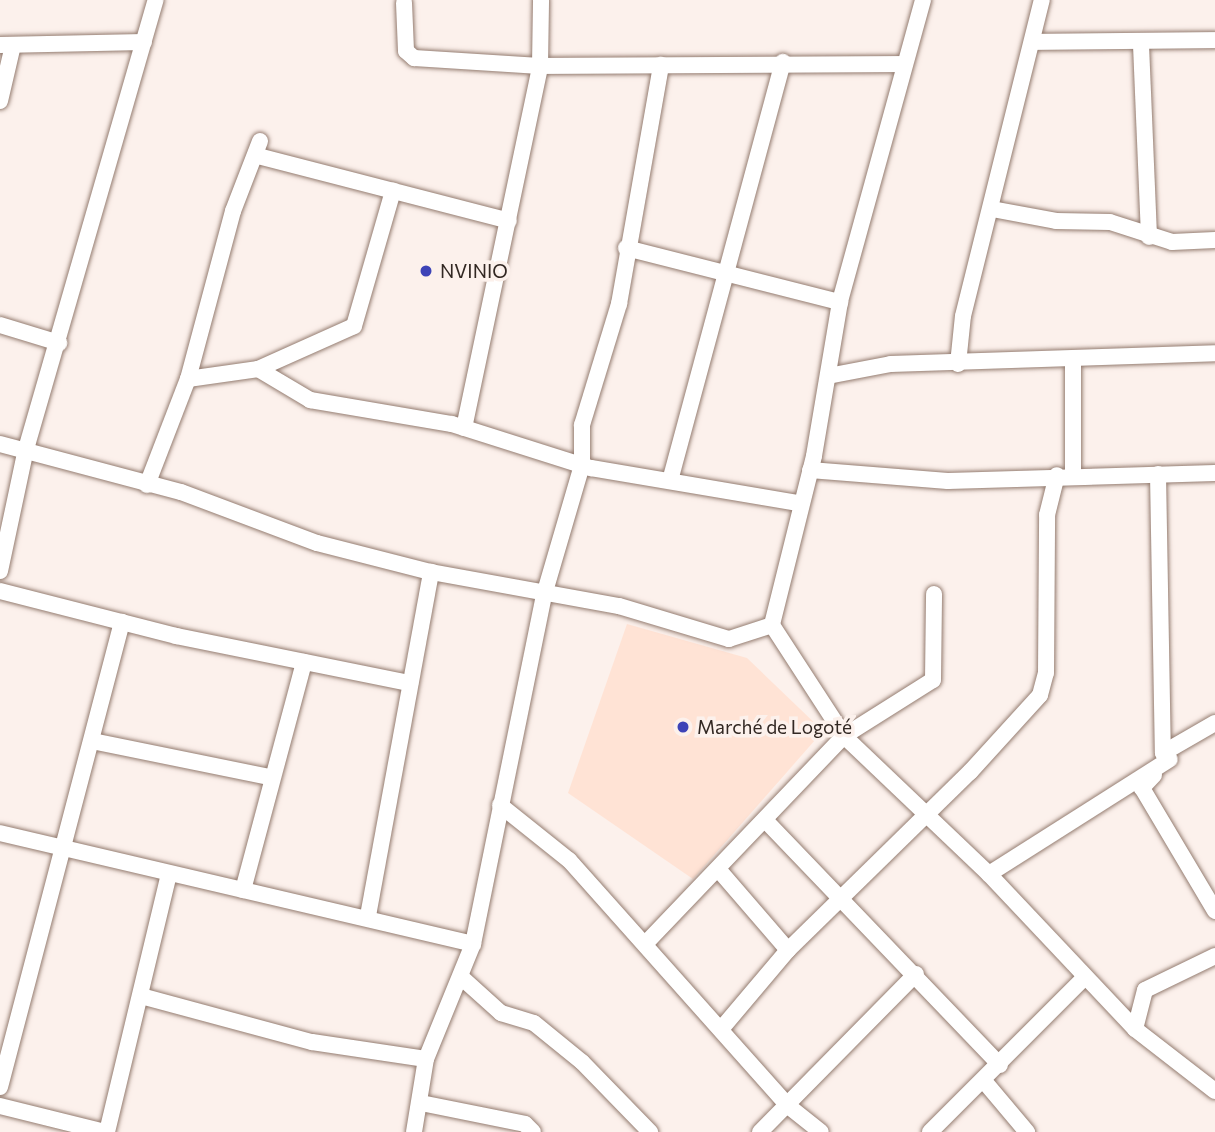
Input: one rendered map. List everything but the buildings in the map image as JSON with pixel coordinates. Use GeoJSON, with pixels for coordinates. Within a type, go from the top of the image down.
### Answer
{"type":"FeatureCollection","features":[{"type":"Feature","properties":{"kind":"street"},"geometry":{"type":"LineString","coordinates":[[0,571],[26,449],[59,343],[156,0]]}},
{"type":"Feature","properties":{"kind":"street"},"geometry":{"type":"LineString","coordinates":[[464,428],[540,66],[541,0]]}},
{"type":"Feature","properties":{"kind":"street"},"geometry":{"type":"LineString","coordinates":[[923,0],[902,64],[840,302],[810,470],[797,503],[772,625],[844,736],[922,817],[989,874],[1135,1029],[1215,1091]]}},
{"type":"Feature","properties":{"kind":"street"},"geometry":{"type":"LineString","coordinates":[[958,363],[963,316],[992,209],[1042,0]]}},
{"type":"Feature","properties":{"kind":"street"},"geometry":{"type":"LineString","coordinates":[[404,3],[410,57],[540,66],[783,62],[902,64]]}},
{"type":"Feature","properties":{"kind":"street"},"geometry":{"type":"LineString","coordinates":[[1032,43],[1141,45],[1215,40]]}},
{"type":"Feature","properties":{"kind":"street"},"geometry":{"type":"LineString","coordinates":[[0,101],[6,45],[144,43]]}},
{"type":"Feature","properties":{"kind":"street"},"geometry":{"type":"LineString","coordinates":[[1141,45],[1149,237]]}},
{"type":"Feature","properties":{"kind":"street"},"geometry":{"type":"LineString","coordinates":[[671,477],[783,62]]}},
{"type":"Feature","properties":{"kind":"street"},"geometry":{"type":"LineString","coordinates":[[414,1132],[421,1103],[426,1059],[473,944],[544,595],[582,465],[582,425],[613,331],[661,65]]}},
{"type":"Feature","properties":{"kind":"street"},"geometry":{"type":"LineString","coordinates":[[148,485],[188,379],[233,211],[259,149],[393,191],[509,221]]}},
{"type":"Feature","properties":{"kind":"street"},"geometry":{"type":"LineString","coordinates":[[188,379],[258,369],[355,326],[393,191]]}},
{"type":"Feature","properties":{"kind":"street"},"geometry":{"type":"LineString","coordinates":[[992,209],[1056,221],[1111,222],[1149,237],[1215,240]]}},
{"type":"Feature","properties":{"kind":"street"},"geometry":{"type":"LineString","coordinates":[[626,248],[840,302]]}},
{"type":"Feature","properties":{"kind":"street"},"geometry":{"type":"LineString","coordinates":[[0,325],[59,343]]}},
{"type":"Feature","properties":{"kind":"street"},"geometry":{"type":"LineString","coordinates":[[828,376],[891,364],[1073,361],[1215,354]]}},
{"type":"Feature","properties":{"kind":"street"},"geometry":{"type":"LineString","coordinates":[[722,1027],[788,950],[922,817],[1044,687],[1046,515],[1065,475],[1073,361]]}},
{"type":"Feature","properties":{"kind":"street"},"geometry":{"type":"LineString","coordinates":[[258,369],[310,400],[464,428],[582,465],[671,477],[797,503]]}},
{"type":"Feature","properties":{"kind":"street"},"geometry":{"type":"LineString","coordinates":[[0,444],[26,449],[148,485],[317,543],[431,572],[619,607],[729,639],[772,625]]}},
{"type":"Feature","properties":{"kind":"street"},"geometry":{"type":"LineString","coordinates":[[810,470],[948,481],[1065,475],[1215,473]]}},
{"type":"Feature","properties":{"kind":"street"},"geometry":{"type":"LineString","coordinates":[[1158,474],[1167,756],[1142,788],[1215,911]]}},
{"type":"Feature","properties":{"kind":"street"},"geometry":{"type":"LineString","coordinates":[[368,916],[431,572]]}},
{"type":"Feature","properties":{"kind":"street"},"geometry":{"type":"LineString","coordinates":[[0,591],[122,622],[411,683]]}},
{"type":"Feature","properties":{"kind":"street"},"geometry":{"type":"LineString","coordinates":[[647,942],[766,821],[844,736],[933,680],[934,594]]}},
{"type":"Feature","properties":{"kind":"street"},"geometry":{"type":"LineString","coordinates":[[0,1087],[59,848],[92,741],[122,622]]}},
{"type":"Feature","properties":{"kind":"street"},"geometry":{"type":"LineString","coordinates":[[243,890],[269,777],[304,662]]}},
{"type":"Feature","properties":{"kind":"street"},"geometry":{"type":"LineString","coordinates":[[989,874],[1215,723]]}},
{"type":"Feature","properties":{"kind":"street"},"geometry":{"type":"LineString","coordinates":[[92,741],[269,777]]}},
{"type":"Feature","properties":{"kind":"street"},"geometry":{"type":"LineString","coordinates":[[500,805],[569,860],[647,942],[788,1105],[821,1132]]}},
{"type":"Feature","properties":{"kind":"street"},"geometry":{"type":"LineString","coordinates":[[766,821],[840,901],[916,974],[1000,1065]]}},
{"type":"Feature","properties":{"kind":"street"},"geometry":{"type":"LineString","coordinates":[[0,833],[169,874],[368,916],[473,944]]}},
{"type":"Feature","properties":{"kind":"street"},"geometry":{"type":"LineString","coordinates":[[718,869],[788,950]]}},
{"type":"Feature","properties":{"kind":"street"},"geometry":{"type":"LineString","coordinates":[[0,1105],[106,1132],[169,874]]}},
{"type":"Feature","properties":{"kind":"street"},"geometry":{"type":"LineString","coordinates":[[1135,1029],[1145,990],[1215,956]]}},
{"type":"Feature","properties":{"kind":"street"},"geometry":{"type":"LineString","coordinates":[[760,1132],[916,974]]}},
{"type":"Feature","properties":{"kind":"street"},"geometry":{"type":"LineString","coordinates":[[461,977],[501,1013],[534,1023],[572,1054],[650,1132]]}},
{"type":"Feature","properties":{"kind":"street"},"geometry":{"type":"LineString","coordinates":[[930,1132],[1000,1065],[1085,977]]}},
{"type":"Feature","properties":{"kind":"street"},"geometry":{"type":"LineString","coordinates":[[141,996],[312,1042],[426,1059]]}},
{"type":"Feature","properties":{"kind":"street"},"geometry":{"type":"LineString","coordinates":[[984,1081],[1027,1132]]}},
{"type":"Feature","properties":{"kind":"street"},"geometry":{"type":"LineString","coordinates":[[421,1103],[502,1118],[533,1132]]}},
{"type":"Feature","properties":{"kind":"shaded area","name":"Marché de Logoté"},"geometry":{"type":"Polygon","coordinates":[[[627,624],[747,658],[823,731],[693,879],[568,793],[627,624]]]}},
{"type":"Feature","properties":{"kind":"place","name":"NVINIO"},"geometry":{"type":"Point","coordinates":[426,271]}},
{"type":"Feature","properties":{"kind":"place","name":"Marché de Logoté"},"geometry":{"type":"Point","coordinates":[683,727]}}]}
